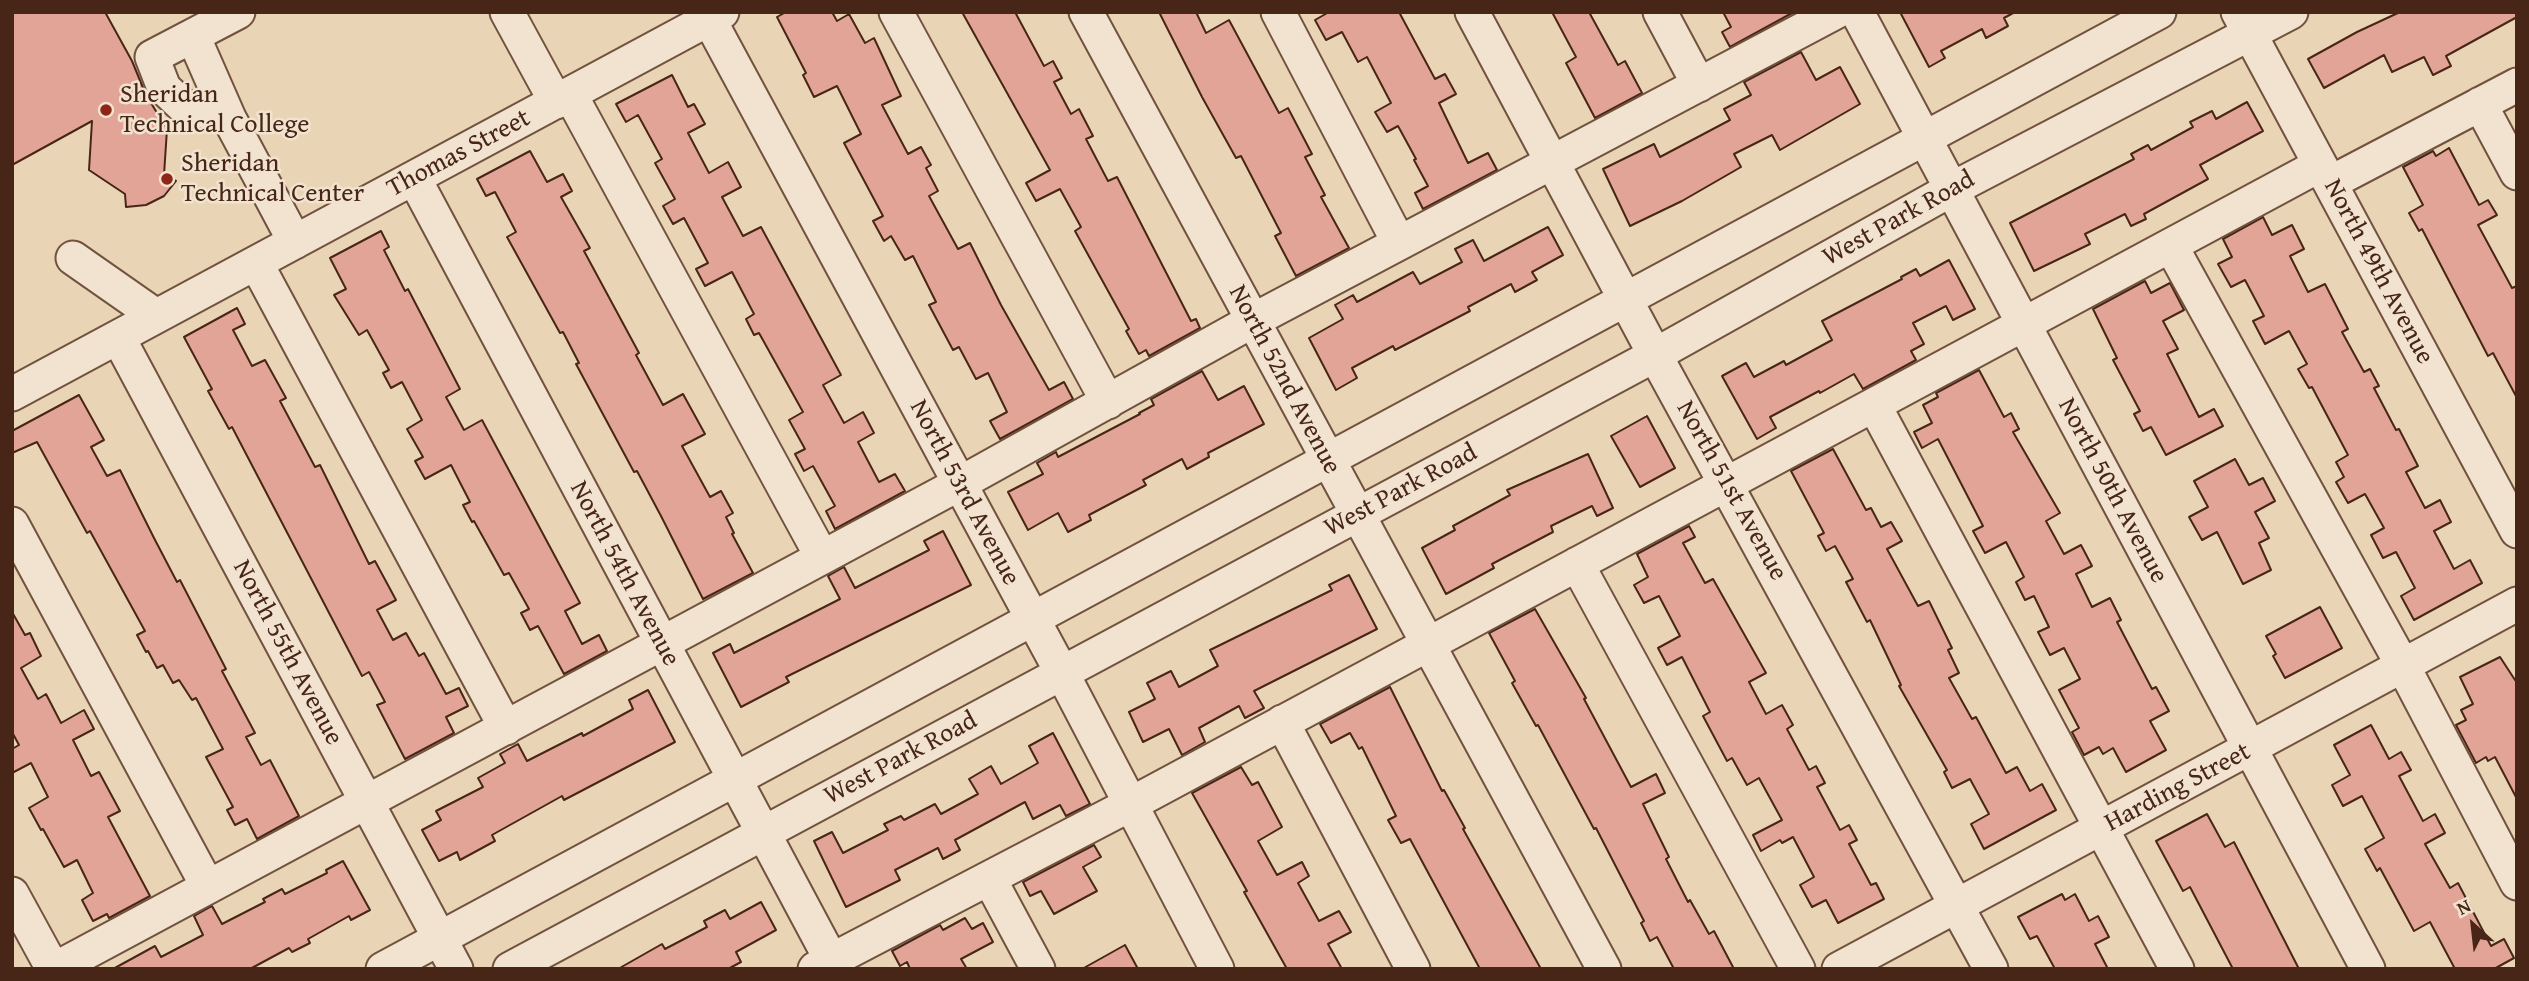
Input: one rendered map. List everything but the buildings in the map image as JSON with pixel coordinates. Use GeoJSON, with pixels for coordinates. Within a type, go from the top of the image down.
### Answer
{"type":"FeatureCollection","features":[{"type":"Feature","properties":{"kind":"street"},"geometry":{"type":"LineString","coordinates":[[229,118],[183,106],[164,89],[152,57],[238,12]]}},
{"type":"Feature","properties":{"kind":"street"},"geometry":{"type":"LineString","coordinates":[[507,12],[563,98],[822,557]]}},
{"type":"Feature","properties":{"kind":"street"},"geometry":{"type":"LineString","coordinates":[[896,12],[1108,401]]}},
{"type":"Feature","properties":{"kind":"street","name":"North 52nd Avenue"},"geometry":{"type":"LineString","coordinates":[[1086,12],[1604,969]]}},
{"type":"Feature","properties":{"kind":"street"},"geometry":{"type":"LineString","coordinates":[[1278,12],[1399,243]]}},
{"type":"Feature","properties":{"kind":"street","name":"North 51st Avenue"},"geometry":{"type":"LineString","coordinates":[[1472,12],[1991,969]]}},
{"type":"Feature","properties":{"kind":"street"},"geometry":{"type":"LineString","coordinates":[[1660,12],[1699,85]]}},
{"type":"Feature","properties":{"kind":"street"},"geometry":{"type":"LineString","coordinates":[[12,894],[54,969],[960,484],[1252,321],[1836,12]]}},
{"type":"Feature","properties":{"kind":"street","name":"North 50th Avenue"},"geometry":{"type":"LineString","coordinates":[[1857,12],[2368,969]]}},
{"type":"Feature","properties":{"kind":"street"},"geometry":{"type":"LineString","coordinates":[[383,969],[2159,12]]}},
{"type":"Feature","properties":{"kind":"street","name":"West Park Road"},"geometry":{"type":"LineString","coordinates":[[510,969],[1656,355],[2244,23],[2291,12]]}},
{"type":"Feature","properties":{"kind":"street","name":"Thomas Street"},"geometry":{"type":"LineString","coordinates":[[12,394],[715,16]]}},
{"type":"Feature","properties":{"kind":"street","name":"North 53rd Avenue"},"geometry":{"type":"LineString","coordinates":[[715,16],[1217,969]]}},
{"type":"Feature","properties":{"kind":"street","name":"North 49th Avenue"},"geometry":{"type":"LineString","coordinates":[[2244,23],[2517,531]]}},
{"type":"Feature","properties":{"kind":"street"},"geometry":{"type":"LineString","coordinates":[[193,36],[229,118],[295,242]]}},
{"type":"Feature","properties":{"kind":"street"},"geometry":{"type":"LineString","coordinates":[[827,966],[2171,246],[2517,85]]}},
{"type":"Feature","properties":{"kind":"street"},"geometry":{"type":"LineString","coordinates":[[2480,104],[2517,173]]}},
{"type":"Feature","properties":{"kind":"street","name":"North 54th Avenue"},"geometry":{"type":"LineString","coordinates":[[414,178],[733,779],[827,966]]}},
{"type":"Feature","properties":{"kind":"street"},"geometry":{"type":"LineString","coordinates":[[2171,246],[2403,667],[2517,883]]}},
{"type":"Feature","properties":{"kind":"street"},"geometry":{"type":"LineString","coordinates":[[73,258],[156,316]]}},
{"type":"Feature","properties":{"kind":"street"},"geometry":{"type":"LineString","coordinates":[[256,263],[506,727]]}},
{"type":"Feature","properties":{"kind":"street","name":"North 55th Avenue"},"geometry":{"type":"LineString","coordinates":[[118,337],[456,969]]}},
{"type":"Feature","properties":{"kind":"street"},"geometry":{"type":"LineString","coordinates":[[1874,405],[2177,969]]}},
{"type":"Feature","properties":{"kind":"street"},"geometry":{"type":"LineString","coordinates":[[12,524],[208,887]]}},
{"type":"Feature","properties":{"kind":"street"},"geometry":{"type":"LineString","coordinates":[[1577,564],[1798,969]]}},
{"type":"Feature","properties":{"kind":"street","name":"Harding Street"},"geometry":{"type":"LineString","coordinates":[[1839,969],[2517,604]]}},
{"type":"Feature","properties":{"kind":"street"},"geometry":{"type":"LineString","coordinates":[[1282,722],[1413,969]]}},
{"type":"Feature","properties":{"kind":"street"},"geometry":{"type":"LineString","coordinates":[[989,878],[1038,969]]}},
{"type":"Feature","properties":{"kind":"place","name":"Sheridan Technical College"},"geometry":{"type":"Point","coordinates":[106,110]}},
{"type":"Feature","properties":{"kind":"place","name":"Sheridan Technical Center"},"geometry":{"type":"Point","coordinates":[167,179]}}]}
